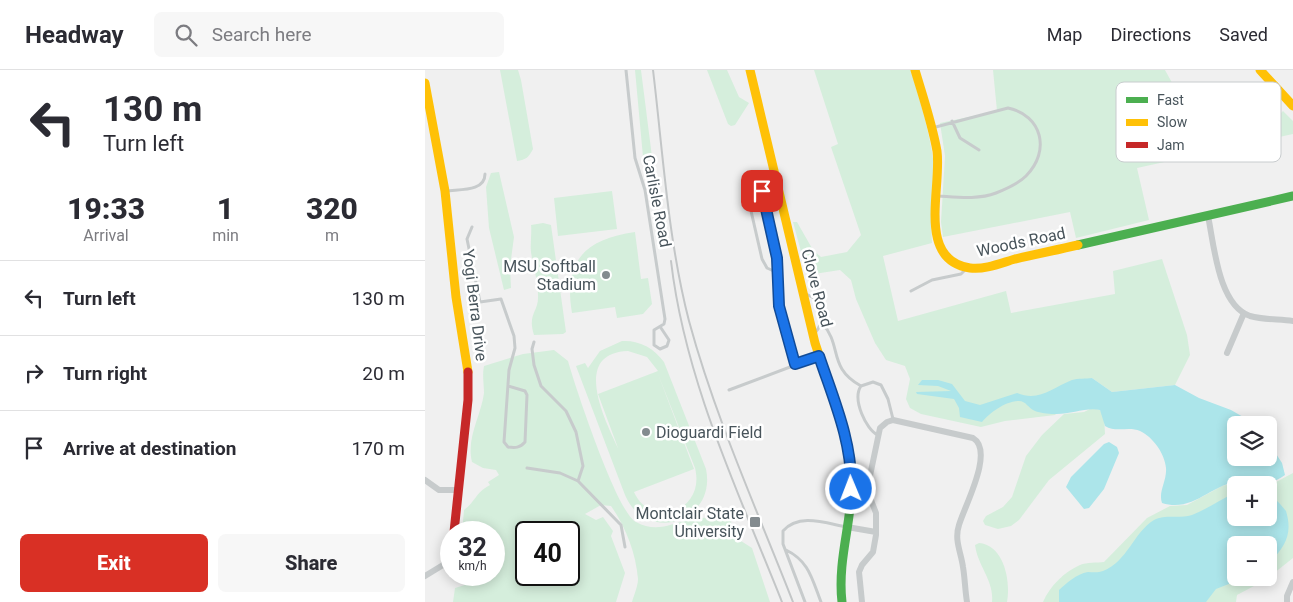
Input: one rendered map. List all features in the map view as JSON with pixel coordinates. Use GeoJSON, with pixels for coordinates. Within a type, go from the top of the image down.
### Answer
{"type":"FeatureCollection","features":[{"type":"Feature","properties":{"kind":"street","name":"Clove Road"},"geometry":{"type":"LineString","coordinates":[[750,70],[801,292],[849,454],[852,477],[847,527],[841,560],[840,588],[842,602]]}},
{"type":"Feature","properties":{"kind":"street","name":"Woods Road"},"geometry":{"type":"LineString","coordinates":[[915,70],[938,160],[935,232],[938,244],[948,258],[958,265],[968,267],[1016,259],[1293,196]]}},
{"type":"Feature","properties":{"kind":"street"},"geometry":{"type":"LineString","coordinates":[[1260,70],[1271,82]]}},
{"type":"Feature","properties":{"kind":"street","name":"Yogi Berra Drive"},"geometry":{"type":"LineString","coordinates":[[425,83],[445,191],[455,297],[468,368],[468,400],[455,521]]}},
{"type":"Feature","properties":{"kind":"street"},"geometry":{"type":"LineString","coordinates":[[1281,93],[1293,106]]}},
{"type":"Feature","properties":{"kind":"street"},"geometry":{"type":"LineString","coordinates":[[1208,216],[1225,289],[1230,300],[1244,313],[1260,318],[1293,321]]}},
{"type":"Feature","properties":{"kind":"street"},"geometry":{"type":"LineString","coordinates":[[1227,354],[1244,313]]}},
{"type":"Feature","properties":{"kind":"street"},"geometry":{"type":"LineString","coordinates":[[862,602],[859,572],[873,552],[877,532],[876,513],[867,490],[878,435],[882,425],[893,420],[973,438],[980,444],[982,452],[971,498],[958,528],[957,538],[967,602]]}},
{"type":"Feature","properties":{"kind":"street"},"geometry":{"type":"LineString","coordinates":[[425,480],[439,490],[458,490]]}},
{"type":"Feature","properties":{"kind":"street"},"geometry":{"type":"LineString","coordinates":[[847,527],[877,532]]}},
{"type":"Feature","properties":{"kind":"street"},"geometry":{"type":"LineString","coordinates":[[425,576],[440,567]]}},
{"type":"Feature","properties":{"kind":"street"},"geometry":{"type":"LineString","coordinates":[[1287,602],[1287,596],[1293,582]]}},
{"type":"Feature","properties":{"kind":"lane","name":"Carlisle Road"},"geometry":{"type":"LineString","coordinates":[[626,70],[635,158],[645,190],[665,318],[661,328]]}},
{"type":"Feature","properties":{"kind":"lane"},"geometry":{"type":"LineString","coordinates":[[931,128],[1000,109],[1020,111],[1038,127],[1038,150],[1035,163],[1026,176],[993,194],[979,197],[936,196]]}},
{"type":"Feature","properties":{"kind":"lane"},"geometry":{"type":"LineString","coordinates":[[952,121],[960,138],[979,150]]}},
{"type":"Feature","properties":{"kind":"lane"},"geometry":{"type":"LineString","coordinates":[[445,191],[479,186],[484,181],[485,174]]}},
{"type":"Feature","properties":{"kind":"lane"},"geometry":{"type":"LineString","coordinates":[[778,273],[767,268],[762,259],[746,189],[747,180],[755,175],[762,191],[775,243],[778,273],[779,306],[795,364]]}},
{"type":"Feature","properties":{"kind":"lane"},"geometry":{"type":"LineString","coordinates":[[472,226],[467,239],[480,302],[501,299],[514,336],[515,348],[510,362],[508,386],[504,442],[508,447],[513,448],[519,447],[525,442],[527,395],[525,391],[508,386]]}},
{"type":"Feature","properties":{"kind":"lane"},"geometry":{"type":"LineString","coordinates":[[911,291],[932,280],[961,274],[968,267]]}},
{"type":"Feature","properties":{"kind":"lane"},"geometry":{"type":"LineString","coordinates":[[801,292],[816,299],[823,316],[822,323],[813,336]]}},
{"type":"Feature","properties":{"kind":"lane"},"geometry":{"type":"LineString","coordinates":[[822,323],[828,331],[843,374],[861,386]]}},
{"type":"Feature","properties":{"kind":"lane"},"geometry":{"type":"LineString","coordinates":[[661,328],[669,337],[668,344],[660,349],[653,345],[654,330],[661,328]]}},
{"type":"Feature","properties":{"kind":"lane"},"geometry":{"type":"LineString","coordinates":[[534,342],[532,349],[537,378],[541,386],[566,411],[576,432],[583,466],[578,481]]}},
{"type":"Feature","properties":{"kind":"lane"},"geometry":{"type":"LineString","coordinates":[[729,390],[819,356]]}},
{"type":"Feature","properties":{"kind":"lane"},"geometry":{"type":"LineString","coordinates":[[878,435],[867,427],[859,402],[858,390],[861,386],[873,382],[881,385],[888,399],[893,420]]}},
{"type":"Feature","properties":{"kind":"lane"},"geometry":{"type":"LineString","coordinates":[[527,468],[560,473],[578,481],[621,525],[625,547]]}},
{"type":"Feature","properties":{"kind":"lane"},"geometry":{"type":"LineString","coordinates":[[805,602],[786,550],[782,536],[783,531],[795,521],[810,521],[847,527]]}},
{"type":"Feature","properties":{"kind":"lane"},"geometry":{"type":"LineString","coordinates":[[786,550],[801,559],[809,572],[821,602]]}},
{"type":"Feature","properties":{"kind":"green space"},"geometry":{"type":"Polygon","coordinates":[[[500,70],[518,70],[521,80],[533,149],[527,158],[520,161],[517,161],[500,70]]]}},
{"type":"Feature","properties":{"kind":"green space"},"geometry":{"type":"Polygon","coordinates":[[[635,70],[641,70],[652,157],[643,157],[635,70]]]}},
{"type":"Feature","properties":{"kind":"green space"},"geometry":{"type":"Polygon","coordinates":[[[707,70],[727,70],[739,97],[749,103],[735,125],[731,126],[728,124],[707,70]]]}},
{"type":"Feature","properties":{"kind":"green space"},"geometry":{"type":"Polygon","coordinates":[[[814,70],[911,70],[933,159],[932,243],[883,256],[898,321],[1006,291],[1011,313],[1115,294],[1113,271],[1162,259],[1187,335],[1190,355],[1175,385],[1112,392],[1092,378],[1055,415],[1005,421],[981,427],[921,414],[910,408],[906,399],[910,379],[905,366],[886,360],[875,343],[856,299],[851,280],[840,270],[814,274],[806,270],[793,222],[797,222],[813,250],[821,257],[847,252],[861,235],[831,147],[838,144],[814,70]]]}},
{"type":"Feature","properties":{"kind":"green space"},"geometry":{"type":"Polygon","coordinates":[[[993,70],[1165,70],[1172,82],[1116,82],[1116,162],[1165,162],[1137,168],[1149,220],[1076,238],[1070,212],[943,237],[941,222],[945,156],[940,123],[997,111],[993,70]]]}},
{"type":"Feature","properties":{"kind":"green space"},"geometry":{"type":"Polygon","coordinates":[[[1283,111],[1293,121],[1293,134],[1281,137],[1281,113],[1283,111]]]}},
{"type":"Feature","properties":{"kind":"green space"},"geometry":{"type":"Polygon","coordinates":[[[499,172],[514,237],[510,267],[511,288],[504,290],[489,228],[486,187],[491,173],[499,172]]]}},
{"type":"Feature","properties":{"kind":"green space"},"geometry":{"type":"Polygon","coordinates":[[[612,191],[617,229],[558,236],[554,198],[612,191]]]}},
{"type":"Feature","properties":{"kind":"green space"},"geometry":{"type":"Polygon","coordinates":[[[543,223],[551,225],[566,332],[563,334],[534,335],[532,328],[532,317],[537,306],[538,295],[531,252],[531,225],[543,223]]]}},
{"type":"Feature","properties":{"kind":"green space","name":"MSU Softball Stadium"},"geometry":{"type":"Polygon","coordinates":[[[635,232],[641,279],[648,278],[652,304],[643,314],[617,318],[615,307],[572,313],[571,279],[575,266],[581,256],[603,240],[635,232]]]}},
{"type":"Feature","properties":{"kind":"green space"},"geometry":{"type":"Polygon","coordinates":[[[622,341],[634,342],[651,349],[664,362],[706,469],[707,487],[701,502],[691,514],[677,521],[663,523],[648,519],[635,510],[625,495],[576,366],[585,363],[588,368],[600,351],[622,341]],[[628,351],[611,355],[601,363],[596,375],[597,390],[600,406],[618,448],[598,394],[658,371],[647,357],[628,351]],[[658,374],[694,469],[634,492],[642,504],[652,510],[664,512],[675,510],[685,505],[693,495],[696,483],[695,468],[658,374]]]}},
{"type":"Feature","properties":{"kind":"green space"},"geometry":{"type":"Polygon","coordinates":[[[554,350],[568,361],[597,447],[618,497],[628,514],[636,522],[650,527],[670,525],[721,514],[728,517],[741,541],[752,548],[770,602],[632,602],[638,579],[633,550],[626,532],[611,506],[601,505],[585,514],[596,520],[603,517],[613,531],[611,536],[625,573],[616,602],[453,602],[455,588],[462,586],[505,586],[505,521],[463,521],[464,510],[481,491],[490,485],[488,482],[499,475],[496,470],[483,468],[472,462],[472,436],[484,393],[484,366],[523,354],[554,350]]]}},
{"type":"Feature","properties":{"kind":"green space"},"geometry":{"type":"Polygon","coordinates":[[[1092,408],[1100,410],[1104,417],[1105,434],[1049,480],[1019,520],[1011,526],[998,529],[985,525],[983,521],[986,516],[1003,507],[1012,497],[1026,456],[1042,435],[1064,414],[1084,412],[1092,408]]]}},
{"type":"Feature","properties":{"kind":"green space"},"geometry":{"type":"Polygon","coordinates":[[[1293,473],[1293,558],[1277,571],[1277,536],[1227,536],[1227,586],[1254,586],[1237,595],[1236,602],[1043,602],[1054,585],[1068,571],[1083,564],[1104,562],[1147,518],[1170,506],[1187,505],[1227,485],[1227,526],[1277,526],[1277,481],[1293,473]]]}},
{"type":"Feature","properties":{"kind":"green space"},"geometry":{"type":"Polygon","coordinates":[[[979,543],[988,545],[994,550],[1004,565],[1008,584],[1007,602],[992,602],[991,587],[979,560],[975,545],[979,543]]]}},
{"type":"Feature","properties":{"kind":"water"},"geometry":{"type":"Polygon","coordinates":[[[1092,378],[1112,392],[1175,385],[1199,398],[1231,410],[1241,416],[1227,416],[1227,466],[1277,466],[1277,455],[1282,463],[1285,475],[1277,480],[1277,476],[1227,476],[1227,484],[1193,501],[1173,505],[1162,503],[1161,495],[1166,468],[1163,457],[1157,447],[1149,437],[1140,431],[1114,429],[1105,426],[1100,410],[1047,414],[1035,411],[1019,401],[1008,403],[998,408],[982,422],[960,417],[959,408],[954,399],[917,394],[916,392],[951,391],[938,386],[918,385],[922,380],[938,380],[952,384],[965,401],[980,405],[1017,393],[1032,396],[1039,395],[1077,379],[1092,378]]]}},
{"type":"Feature","properties":{"kind":"water"},"geometry":{"type":"Polygon","coordinates":[[[1109,442],[1117,447],[1119,453],[1104,489],[1089,508],[1084,509],[1066,487],[1071,477],[1104,444],[1109,442]]]}},
{"type":"Feature","properties":{"kind":"water"},"geometry":{"type":"Polygon","coordinates":[[[1227,497],[1227,526],[1277,526],[1277,501],[1286,511],[1288,519],[1289,527],[1286,540],[1277,553],[1277,536],[1227,536],[1227,585],[1216,589],[1206,602],[1059,602],[1059,590],[1084,573],[1101,572],[1119,561],[1141,532],[1154,520],[1163,517],[1192,515],[1227,497]]]}},
{"type":"Feature","properties":{"kind":"railway"},"geometry":{"type":"LineString","coordinates":[[653,70],[671,228],[689,321],[699,357],[724,428],[793,602]]}},
{"type":"Feature","properties":{"kind":"railway"},"geometry":{"type":"LineString","coordinates":[[671,261],[678,306],[701,392],[731,477],[782,602]]}},
{"type":"Feature","properties":{"kind":"traffic: fast"},"geometry":{"type":"LineString","coordinates":[[1078,245],[1293,196]]}},
{"type":"Feature","properties":{"kind":"traffic: fast"},"geometry":{"type":"LineString","coordinates":[[831,391],[848,444],[852,477],[852,493],[843,555],[842,602]]}},
{"type":"Feature","properties":{"kind":"traffic: slow"},"geometry":{"type":"LineString","coordinates":[[750,70],[815,343],[831,391]]}},
{"type":"Feature","properties":{"kind":"traffic: slow"},"geometry":{"type":"LineString","coordinates":[[915,70],[937,151],[935,220],[937,237],[943,252],[953,262],[970,268],[976,268],[1078,245]]}},
{"type":"Feature","properties":{"kind":"traffic: slow"},"geometry":{"type":"LineString","coordinates":[[1260,70],[1271,82]]}},
{"type":"Feature","properties":{"kind":"traffic: slow"},"geometry":{"type":"LineString","coordinates":[[425,83],[445,191],[456,297],[468,372]]}},
{"type":"Feature","properties":{"kind":"traffic: slow"},"geometry":{"type":"LineString","coordinates":[[1281,93],[1293,106]]}},
{"type":"Feature","properties":{"kind":"traffic: jam"},"geometry":{"type":"LineString","coordinates":[[455,521],[468,400],[468,372]]}},
{"type":"Feature","properties":{"kind":"place","name":"MSU Softball Stadium"},"geometry":{"type":"Point","coordinates":[606,275]}},
{"type":"Feature","properties":{"kind":"place","name":"Dioguardi Field"},"geometry":{"type":"Point","coordinates":[646,432]}},
{"type":"Feature","properties":{"kind":"place","name":"Montclair State University"},"geometry":{"type":"Point","coordinates":[755,522]}},
{"type":"Feature","properties":{"kind":"route"},"geometry":{"type":"LineString","coordinates":[[762,191],[775,243],[779,306],[787,340],[795,364],[819,356],[847,444],[851,463],[851,489]]}}]}
